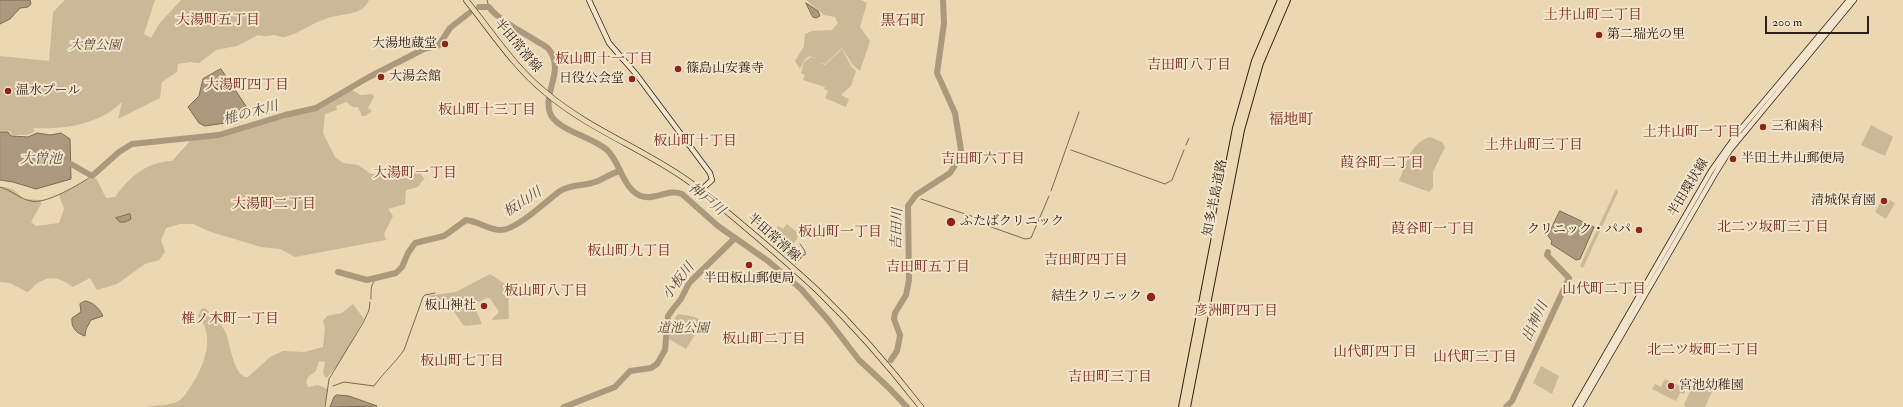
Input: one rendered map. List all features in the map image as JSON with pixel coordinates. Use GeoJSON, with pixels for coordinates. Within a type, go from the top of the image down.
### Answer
{"type":"FeatureCollection","features":[{"type":"Feature","properties":{"kind":"highway","name":"知多半島道路"},"geometry":{"type":"LineString","coordinates":[[1180,407],[1185,391],[1228,166],[1245,91],[1263,39],[1281,0]]}},
{"type":"Feature","properties":{"kind":"highway","name":"知多半島道路"},"geometry":{"type":"LineString","coordinates":[[1187,407],[1241,130],[1263,56],[1287,0]]}},
{"type":"Feature","properties":{"kind":"main road","name":"半田常滑線"},"geometry":{"type":"LineString","coordinates":[[466,0],[531,80],[545,93],[570,112],[673,170],[701,190],[817,291],[885,363],[921,407]]}},
{"type":"Feature","properties":{"kind":"main road"},"geometry":{"type":"LineString","coordinates":[[589,0],[609,43],[636,74],[710,173],[712,180],[701,190]]}},
{"type":"Feature","properties":{"kind":"main road","name":"半田環状線"},"geometry":{"type":"LineString","coordinates":[[1575,407],[1711,171],[1740,130],[1848,0]]}},
{"type":"Feature","properties":{"kind":"main road","name":"半田環状線"},"geometry":{"type":"LineString","coordinates":[[1580,407],[1730,150],[1854,0]]}},
{"type":"Feature","properties":{"kind":"green space","name":"大曽公園"},"geometry":{"type":"Polygon","coordinates":[[[65,0],[155,0],[144,34],[151,38],[159,24],[181,0],[369,0],[366,5],[356,12],[325,19],[290,35],[284,37],[274,35],[258,35],[237,46],[216,50],[199,63],[190,62],[178,64],[177,72],[162,82],[160,98],[118,119],[122,102],[103,116],[81,124],[57,128],[33,128],[35,131],[28,135],[12,135],[10,131],[0,131],[0,56],[49,61],[53,12],[65,0]]]}},
{"type":"Feature","properties":{"kind":"green space"},"geometry":{"type":"Polygon","coordinates":[[[806,0],[861,0],[867,3],[860,27],[870,41],[860,71],[852,64],[842,48],[825,64],[819,62],[825,65],[842,49],[851,66],[856,71],[851,86],[841,95],[849,99],[846,107],[825,98],[828,91],[824,89],[825,87],[803,80],[805,75],[801,73],[804,62],[811,57],[818,60],[810,56],[805,59],[800,69],[795,61],[804,46],[805,34],[812,31],[832,30],[838,23],[835,17],[824,15],[806,0]]]}},
{"type":"Feature","properties":{"kind":"green space"},"geometry":{"type":"Polygon","coordinates":[[[352,90],[361,95],[372,94],[374,97],[368,108],[372,111],[365,116],[362,116],[358,107],[353,107],[346,102],[336,106],[337,110],[325,114],[323,133],[335,157],[343,163],[358,165],[371,174],[390,174],[409,166],[418,169],[424,179],[418,187],[406,190],[405,204],[388,209],[393,216],[384,234],[386,240],[295,257],[280,249],[261,247],[211,232],[193,224],[180,224],[166,228],[161,240],[165,252],[159,260],[145,264],[117,284],[97,290],[90,278],[73,287],[60,279],[51,278],[41,281],[27,292],[10,283],[0,282],[0,187],[11,189],[24,199],[41,200],[41,204],[31,222],[36,226],[59,223],[64,209],[59,195],[89,179],[96,178],[106,198],[115,197],[139,172],[154,164],[172,161],[191,140],[238,131],[316,109],[352,90]]]}},
{"type":"Feature","properties":{"kind":"green space"},"geometry":{"type":"Polygon","coordinates":[[[1871,125],[1893,137],[1885,156],[1861,145],[1871,125]]]}},
{"type":"Feature","properties":{"kind":"green space"},"geometry":{"type":"Polygon","coordinates":[[[1430,137],[1442,142],[1445,147],[1433,172],[1433,188],[1429,192],[1399,181],[1410,154],[1418,144],[1430,137]]]}},
{"type":"Feature","properties":{"kind":"green space"},"geometry":{"type":"Polygon","coordinates":[[[1616,189],[1618,192],[1583,268],[1580,266],[1616,189]]]}},
{"type":"Feature","properties":{"kind":"green space"},"geometry":{"type":"Polygon","coordinates":[[[1884,197],[1895,203],[1886,219],[1875,212],[1884,197]]]}},
{"type":"Feature","properties":{"kind":"green space"},"geometry":{"type":"Polygon","coordinates":[[[787,224],[798,233],[797,239],[793,244],[775,229],[778,226],[783,229],[787,224]]]}},
{"type":"Feature","properties":{"kind":"green space"},"geometry":{"type":"Polygon","coordinates":[[[490,274],[508,286],[509,319],[492,319],[499,312],[490,298],[486,298],[480,302],[475,300],[473,303],[482,324],[466,326],[463,325],[449,304],[433,308],[428,304],[426,296],[456,292],[490,274]]]}},
{"type":"Feature","properties":{"kind":"green space"},"geometry":{"type":"Polygon","coordinates":[[[353,304],[364,319],[347,350],[337,366],[326,378],[323,373],[325,362],[319,361],[316,371],[308,377],[306,382],[308,387],[318,385],[328,389],[324,407],[146,407],[167,405],[179,401],[194,381],[203,363],[207,343],[207,333],[204,324],[198,316],[201,309],[205,308],[222,326],[226,333],[233,360],[239,372],[243,376],[248,377],[270,357],[283,351],[304,352],[323,347],[325,328],[323,321],[327,316],[342,313],[353,304]]]}},
{"type":"Feature","properties":{"kind":"green space","name":"道池公園"},"geometry":{"type":"Polygon","coordinates":[[[678,314],[695,317],[703,322],[686,349],[667,338],[671,323],[678,314]]]}},
{"type":"Feature","properties":{"kind":"green space"},"geometry":{"type":"Polygon","coordinates":[[[1541,366],[1559,376],[1552,394],[1533,383],[1541,366]]]}},
{"type":"Feature","properties":{"kind":"green space"},"geometry":{"type":"Polygon","coordinates":[[[1696,377],[1715,385],[1705,407],[1686,407],[1684,405],[1696,377]]]}},
{"type":"Feature","properties":{"kind":"green space"},"geometry":{"type":"Polygon","coordinates":[[[1665,379],[1686,389],[1684,394],[1680,393],[1676,401],[1652,389],[1655,384],[1661,387],[1665,379]]]}},
{"type":"Feature","properties":{"kind":"water"},"geometry":{"type":"Polygon","coordinates":[[[0,0],[30,0],[31,4],[28,7],[20,8],[10,19],[0,24],[0,0]]]}},
{"type":"Feature","properties":{"kind":"water"},"geometry":{"type":"Polygon","coordinates":[[[806,3],[818,11],[820,16],[816,18],[813,17],[806,3]]]}},
{"type":"Feature","properties":{"kind":"water"},"geometry":{"type":"Polygon","coordinates":[[[221,69],[248,109],[248,112],[232,122],[205,126],[199,123],[188,107],[199,96],[203,79],[221,69]]]}},
{"type":"Feature","properties":{"kind":"water","name":"大曽池"},"geometry":{"type":"Polygon","coordinates":[[[0,132],[8,132],[11,136],[28,137],[37,133],[50,135],[61,133],[70,139],[71,179],[36,189],[13,182],[0,180],[0,132]]]}},
{"type":"Feature","properties":{"kind":"water"},"geometry":{"type":"Polygon","coordinates":[[[1560,211],[1594,227],[1580,259],[1576,260],[1551,244],[1552,241],[1548,236],[1560,211]]]}},
{"type":"Feature","properties":{"kind":"water"},"geometry":{"type":"Polygon","coordinates":[[[130,214],[131,219],[125,222],[120,222],[116,218],[130,214]]]}},
{"type":"Feature","properties":{"kind":"water"},"geometry":{"type":"Polygon","coordinates":[[[86,301],[96,306],[103,316],[91,320],[86,329],[85,336],[75,330],[72,325],[72,318],[81,312],[80,304],[86,301]]]}},
{"type":"Feature","properties":{"kind":"water"},"geometry":{"type":"Polygon","coordinates":[[[337,395],[349,396],[377,406],[330,407],[334,397],[337,395]]]}},
{"type":"Feature","properties":{"kind":"waterway","name":"神戸川"},"geometry":{"type":"LineString","coordinates":[[487,0],[489,7]]}},
{"type":"Feature","properties":{"kind":"waterway","name":"吉田川"},"geometry":{"type":"LineString","coordinates":[[891,360],[897,351],[900,335],[894,319],[895,313],[906,295],[909,280],[908,206],[916,195],[950,173],[957,162],[961,150],[955,113],[937,73],[944,23],[943,0]]}},
{"type":"Feature","properties":{"kind":"waterway","name":"神戸川"},"geometry":{"type":"LineString","coordinates":[[479,7],[489,7],[505,22],[545,46],[549,50],[554,59],[555,66],[549,98],[550,113],[559,124],[601,145],[607,150],[612,155],[630,187],[641,196],[651,197],[672,192],[682,194],[718,226],[768,261],[801,289],[829,321],[859,360],[907,407]]}},
{"type":"Feature","properties":{"kind":"waterway","name":"椎の木川"},"geometry":{"type":"LineString","coordinates":[[71,164],[92,176],[119,152],[132,144],[219,135],[285,115],[316,108],[369,77],[424,49],[439,45],[450,28],[469,13]]}},
{"type":"Feature","properties":{"kind":"waterway"},"geometry":{"type":"LineString","coordinates":[[1051,191],[1079,112]]}},
{"type":"Feature","properties":{"kind":"waterway"},"geometry":{"type":"LineString","coordinates":[[1186,145],[1189,138]]}},
{"type":"Feature","properties":{"kind":"waterway"},"geometry":{"type":"LineString","coordinates":[[1071,150],[1165,184],[1172,180],[1184,150]]}},
{"type":"Feature","properties":{"kind":"waterway","name":"板山川"},"geometry":{"type":"LineString","coordinates":[[338,272],[367,280],[396,273],[402,267],[408,253],[415,243],[444,236],[466,220],[498,230],[509,228],[532,214],[560,191],[572,186],[596,182],[620,171]]}},
{"type":"Feature","properties":{"kind":"waterway"},"geometry":{"type":"LineString","coordinates":[[0,187],[27,200],[37,201],[45,200],[62,193],[92,176]]}},
{"type":"Feature","properties":{"kind":"waterway"},"geometry":{"type":"LineString","coordinates":[[980,223],[1025,239],[1031,238],[1049,196]]}},
{"type":"Feature","properties":{"kind":"waterway"},"geometry":{"type":"LineString","coordinates":[[921,199],[977,218]]}},
{"type":"Feature","properties":{"kind":"waterway","name":"小板川"},"geometry":{"type":"LineString","coordinates":[[564,407],[615,387],[630,371],[651,368],[657,364],[665,350],[668,316],[681,299],[689,283],[735,238]]}},
{"type":"Feature","properties":{"kind":"waterway"},"geometry":{"type":"LineString","coordinates":[[796,263],[801,258],[801,255],[805,255],[805,251],[800,244]]}},
{"type":"Feature","properties":{"kind":"waterway","name":"出神川"},"geometry":{"type":"LineString","coordinates":[[1506,407],[1512,401],[1569,278],[1547,255],[1548,252]]}},
{"type":"Feature","properties":{"kind":"waterway"},"geometry":{"type":"LineString","coordinates":[[371,299],[371,288],[373,282],[383,276]]}},
{"type":"Feature","properties":{"kind":"waterway"},"geometry":{"type":"LineString","coordinates":[[333,386],[344,382],[374,386],[404,350],[423,297],[425,295],[435,293]]}},
{"type":"Feature","properties":{"kind":"waterway"},"geometry":{"type":"LineString","coordinates":[[325,407],[329,379],[363,323],[369,310],[370,302]]}},
{"type":"Feature","properties":{"kind":"place","name":"第二瑞光の里"},"geometry":{"type":"Point","coordinates":[1599,35]}},
{"type":"Feature","properties":{"kind":"place","name":"大湯地蔵堂"},"geometry":{"type":"Point","coordinates":[445,44]}},
{"type":"Feature","properties":{"kind":"place","name":"篠島山安養寺"},"geometry":{"type":"Point","coordinates":[678,69]}},
{"type":"Feature","properties":{"kind":"place","name":"大湯会館"},"geometry":{"type":"Point","coordinates":[381,77]}},
{"type":"Feature","properties":{"kind":"place","name":"日役公会堂"},"geometry":{"type":"Point","coordinates":[632,79]}},
{"type":"Feature","properties":{"kind":"place","name":"温水プール"},"geometry":{"type":"Point","coordinates":[8,91]}},
{"type":"Feature","properties":{"kind":"place","name":"三和歯科"},"geometry":{"type":"Point","coordinates":[1763,127]}},
{"type":"Feature","properties":{"kind":"place","name":"半田土井山郵便局"},"geometry":{"type":"Point","coordinates":[1733,159]}},
{"type":"Feature","properties":{"kind":"place","name":"清城保育園"},"geometry":{"type":"Point","coordinates":[1884,201]}},
{"type":"Feature","properties":{"kind":"place","name":"ふたばクリニック"},"geometry":{"type":"Point","coordinates":[951,222]}},
{"type":"Feature","properties":{"kind":"place","name":"クリニック・パパ"},"geometry":{"type":"Point","coordinates":[1639,230]}},
{"type":"Feature","properties":{"kind":"place","name":"半田板山郵便局"},"geometry":{"type":"Point","coordinates":[749,265]}},
{"type":"Feature","properties":{"kind":"place","name":"結生クリニック"},"geometry":{"type":"Point","coordinates":[1151,297]}},
{"type":"Feature","properties":{"kind":"place","name":"板山神社"},"geometry":{"type":"Point","coordinates":[484,306]}},
{"type":"Feature","properties":{"kind":"place","name":"宮池幼稚園"},"geometry":{"type":"Point","coordinates":[1671,386]}},
{"type":"Feature","properties":{"kind":"district","name":"土井山町二丁目"},"geometry":{"type":"Point","coordinates":[1593,16]}},
{"type":"Feature","properties":{"kind":"district","name":"大湯町五丁目"},"geometry":{"type":"Point","coordinates":[218,21]}},
{"type":"Feature","properties":{"kind":"district","name":"黒石町"},"geometry":{"type":"Point","coordinates":[903,22]}},
{"type":"Feature","properties":{"kind":"district","name":"板山町十一丁目"},"geometry":{"type":"Point","coordinates":[604,60]}},
{"type":"Feature","properties":{"kind":"district","name":"吉田町八丁目"},"geometry":{"type":"Point","coordinates":[1189,66]}},
{"type":"Feature","properties":{"kind":"district","name":"大湯町四丁目"},"geometry":{"type":"Point","coordinates":[247,86]}},
{"type":"Feature","properties":{"kind":"district","name":"板山町十三丁目"},"geometry":{"type":"Point","coordinates":[487,111]}},
{"type":"Feature","properties":{"kind":"district","name":"福地町"},"geometry":{"type":"Point","coordinates":[1291,121]}},
{"type":"Feature","properties":{"kind":"district","name":"土井山町一丁目"},"geometry":{"type":"Point","coordinates":[1692,133]}},
{"type":"Feature","properties":{"kind":"district","name":"板山町十丁目"},"geometry":{"type":"Point","coordinates":[695,142]}},
{"type":"Feature","properties":{"kind":"district","name":"土井山町三丁目"},"geometry":{"type":"Point","coordinates":[1534,146]}},
{"type":"Feature","properties":{"kind":"district","name":"吉田町六丁目"},"geometry":{"type":"Point","coordinates":[983,160]}},
{"type":"Feature","properties":{"kind":"district","name":"葭谷町二丁目"},"geometry":{"type":"Point","coordinates":[1382,164]}},
{"type":"Feature","properties":{"kind":"district","name":"大湯町一丁目"},"geometry":{"type":"Point","coordinates":[415,174]}},
{"type":"Feature","properties":{"kind":"district","name":"大湯町二丁目"},"geometry":{"type":"Point","coordinates":[274,205]}},
{"type":"Feature","properties":{"kind":"district","name":"北二ツ坂町三丁目"},"geometry":{"type":"Point","coordinates":[1773,228]}},
{"type":"Feature","properties":{"kind":"district","name":"葭谷町一丁目"},"geometry":{"type":"Point","coordinates":[1433,230]}},
{"type":"Feature","properties":{"kind":"district","name":"板山町一丁目"},"geometry":{"type":"Point","coordinates":[840,233]}},
{"type":"Feature","properties":{"kind":"district","name":"板山町九丁目"},"geometry":{"type":"Point","coordinates":[629,252]}},
{"type":"Feature","properties":{"kind":"district","name":"吉田町四丁目"},"geometry":{"type":"Point","coordinates":[1086,261]}},
{"type":"Feature","properties":{"kind":"district","name":"吉田町五丁目"},"geometry":{"type":"Point","coordinates":[928,268]}},
{"type":"Feature","properties":{"kind":"district","name":"山代町二丁目"},"geometry":{"type":"Point","coordinates":[1604,290]}},
{"type":"Feature","properties":{"kind":"district","name":"板山町八丁目"},"geometry":{"type":"Point","coordinates":[546,292]}},
{"type":"Feature","properties":{"kind":"district","name":"彦洲町四丁目"},"geometry":{"type":"Point","coordinates":[1236,312]}},
{"type":"Feature","properties":{"kind":"district","name":"椎ノ木町一丁目"},"geometry":{"type":"Point","coordinates":[230,320]}},
{"type":"Feature","properties":{"kind":"district","name":"板山町二丁目"},"geometry":{"type":"Point","coordinates":[764,340]}},
{"type":"Feature","properties":{"kind":"district","name":"北二ツ坂町二丁目"},"geometry":{"type":"Point","coordinates":[1703,351]}},
{"type":"Feature","properties":{"kind":"district","name":"山代町四丁目"},"geometry":{"type":"Point","coordinates":[1375,353]}},
{"type":"Feature","properties":{"kind":"district","name":"山代町三丁目"},"geometry":{"type":"Point","coordinates":[1475,358]}},
{"type":"Feature","properties":{"kind":"district","name":"板山町七丁目"},"geometry":{"type":"Point","coordinates":[462,362]}},
{"type":"Feature","properties":{"kind":"district","name":"吉田町三丁目"},"geometry":{"type":"Point","coordinates":[1110,378]}}]}
